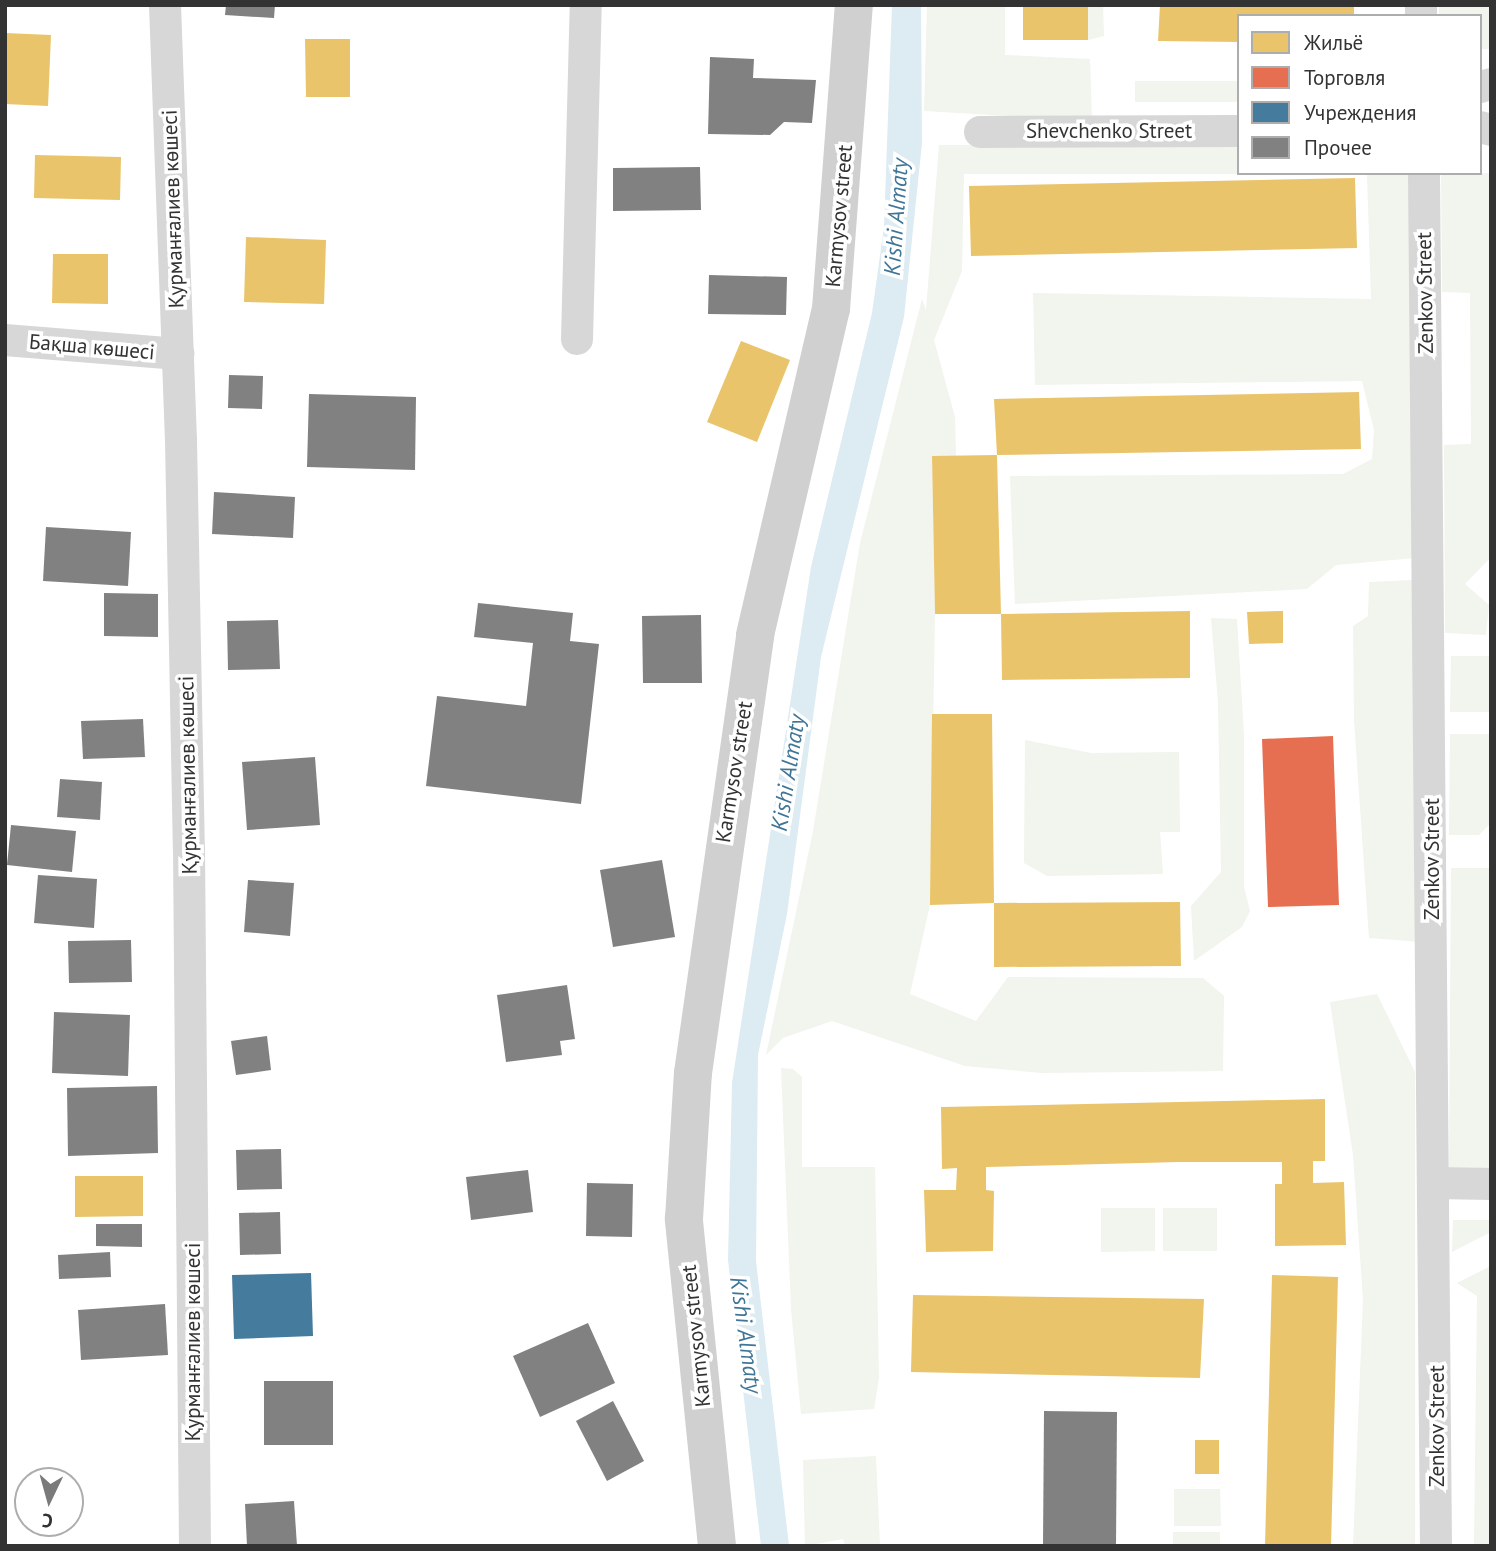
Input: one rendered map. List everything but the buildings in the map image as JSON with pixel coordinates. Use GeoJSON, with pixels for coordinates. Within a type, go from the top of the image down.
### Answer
{"type":"FeatureCollection","features":[{"type":"Feature","properties":{"kind":"street","name":"Қурманғалиев көшесі"},"geometry":{"type":"LineString","coordinates":[[165,5],[178,354],[190,849],[195,1546]]}},
{"type":"Feature","properties":{"kind":"street"},"geometry":{"type":"LineString","coordinates":[[577,339],[586,5]]}},
{"type":"Feature","properties":{"kind":"street","name":"Karmysov street"},"geometry":{"type":"LineString","coordinates":[[718,1546],[684,1219],[694,1073],[755,635],[831,309],[854,5]]}},
{"type":"Feature","properties":{"kind":"street","name":"Shevchenko Street"},"geometry":{"type":"LineString","coordinates":[[980,132],[1237,131]]}},
{"type":"Feature","properties":{"kind":"street","name":"Zenkov Street"},"geometry":{"type":"LineString","coordinates":[[1423,175],[1435,1183],[1436,1546]]}},
{"type":"Feature","properties":{"kind":"street","name":"Бақша көшесі"},"geometry":{"type":"LineString","coordinates":[[5,340],[178,354]]}},
{"type":"Feature","properties":{"kind":"street"},"geometry":{"type":"LineString","coordinates":[[1435,1183],[1491,1184]]}},
{"type":"Feature","properties":{"kind":"shaded area"},"geometry":{"type":"Polygon","coordinates":[[[927,5],[1005,5],[1005,55],[1090,59],[1092,121],[924,111],[927,5]]]}},
{"type":"Feature","properties":{"kind":"shaded area"},"geometry":{"type":"Polygon","coordinates":[[[1088,5],[1103,5],[1104,36],[1088,40],[1088,5]]]}},
{"type":"Feature","properties":{"kind":"shaded area"},"geometry":{"type":"Polygon","coordinates":[[[1439,5],[1491,5],[1491,49],[1482,49],[1482,14],[1439,14],[1439,5]]]}},
{"type":"Feature","properties":{"kind":"shaded area"},"geometry":{"type":"Polygon","coordinates":[[[1135,81],[1237,81],[1237,102],[1135,102],[1135,81]]]}},
{"type":"Feature","properties":{"kind":"shaded area"},"geometry":{"type":"Polygon","coordinates":[[[939,145],[1237,145],[1237,174],[964,174],[962,271],[934,340],[955,417],[956,456],[932,457],[935,614],[930,905],[910,994],[976,1021],[1008,977],[1203,978],[1224,996],[1223,1071],[1042,1073],[965,1066],[832,1021],[783,1038],[766,1055],[813,831],[860,543],[922,299],[926,310],[939,145]]]}},
{"type":"Feature","properties":{"kind":"shaded area"},"geometry":{"type":"Polygon","coordinates":[[[1491,173],[1491,557],[1465,584],[1489,605],[1486,635],[1445,633],[1444,445],[1471,444],[1470,293],[1442,292],[1441,175],[1491,173]]]}},
{"type":"Feature","properties":{"kind":"shaded area"},"geometry":{"type":"Polygon","coordinates":[[[1367,175],[1410,175],[1415,558],[1336,565],[1307,589],[1015,604],[1010,476],[1343,474],[1372,459],[1374,430],[1362,381],[1035,385],[1033,293],[1371,299],[1367,175]]]}},
{"type":"Feature","properties":{"kind":"shaded area"},"geometry":{"type":"Polygon","coordinates":[[[1415,580],[1421,942],[1369,938],[1354,720],[1353,626],[1368,616],[1369,582],[1415,580]]]}},
{"type":"Feature","properties":{"kind":"shaded area"},"geometry":{"type":"Polygon","coordinates":[[[1211,618],[1237,619],[1244,736],[1244,887],[1250,911],[1242,927],[1194,961],[1191,906],[1221,872],[1218,702],[1211,618]]]}},
{"type":"Feature","properties":{"kind":"shaded area"},"geometry":{"type":"Polygon","coordinates":[[[1451,656],[1491,656],[1491,712],[1450,712],[1451,656]]]}},
{"type":"Feature","properties":{"kind":"shaded area"},"geometry":{"type":"Polygon","coordinates":[[[1450,734],[1491,734],[1491,823],[1479,835],[1449,835],[1450,734]]]}},
{"type":"Feature","properties":{"kind":"shaded area"},"geometry":{"type":"Polygon","coordinates":[[[1025,740],[1091,753],[1179,752],[1180,832],[1160,832],[1163,874],[1047,876],[1024,863],[1025,740]]]}},
{"type":"Feature","properties":{"kind":"shaded area"},"geometry":{"type":"Polygon","coordinates":[[[1451,868],[1491,868],[1491,1173],[1449,1172],[1451,868]]]}},
{"type":"Feature","properties":{"kind":"shaded area"},"geometry":{"type":"Polygon","coordinates":[[[1377,994],[1415,1072],[1415,1546],[1353,1546],[1363,1300],[1353,1155],[1330,1002],[1377,994]]]}},
{"type":"Feature","properties":{"kind":"shaded area"},"geometry":{"type":"Polygon","coordinates":[[[781,1068],[793,1069],[802,1077],[802,1167],[875,1167],[879,1378],[874,1409],[801,1414],[791,1309],[781,1068]]]}},
{"type":"Feature","properties":{"kind":"shaded area"},"geometry":{"type":"Polygon","coordinates":[[[1101,1208],[1155,1208],[1155,1251],[1101,1252],[1101,1208]]]}},
{"type":"Feature","properties":{"kind":"shaded area"},"geometry":{"type":"Polygon","coordinates":[[[1163,1208],[1217,1208],[1217,1251],[1163,1251],[1163,1208]]]}},
{"type":"Feature","properties":{"kind":"shaded area"},"geometry":{"type":"Polygon","coordinates":[[[1453,1220],[1491,1220],[1491,1232],[1452,1252],[1453,1220]]]}},
{"type":"Feature","properties":{"kind":"shaded area"},"geometry":{"type":"Polygon","coordinates":[[[1491,1266],[1491,1546],[1474,1546],[1477,1296],[1457,1283],[1491,1266]]]}},
{"type":"Feature","properties":{"kind":"shaded area"},"geometry":{"type":"Polygon","coordinates":[[[876,1456],[880,1546],[845,1546],[843,1539],[805,1546],[803,1460],[876,1456]]]}},
{"type":"Feature","properties":{"kind":"shaded area"},"geometry":{"type":"Polygon","coordinates":[[[1174,1489],[1220,1489],[1221,1526],[1174,1526],[1174,1489]]]}},
{"type":"Feature","properties":{"kind":"shaded area"},"geometry":{"type":"Polygon","coordinates":[[[1173,1532],[1220,1532],[1220,1546],[1173,1546],[1173,1532]]]}},
{"type":"Feature","properties":{"kind":"water","name":"Kіshі Almaty"},"geometry":{"type":"Polygon","coordinates":[[[892,5],[921,5],[922,143],[904,317],[821,657],[787,914],[758,1055],[756,1261],[789,1546],[761,1546],[728,1260],[732,1083],[811,567],[872,313],[884,227],[892,5]]]}}]}
